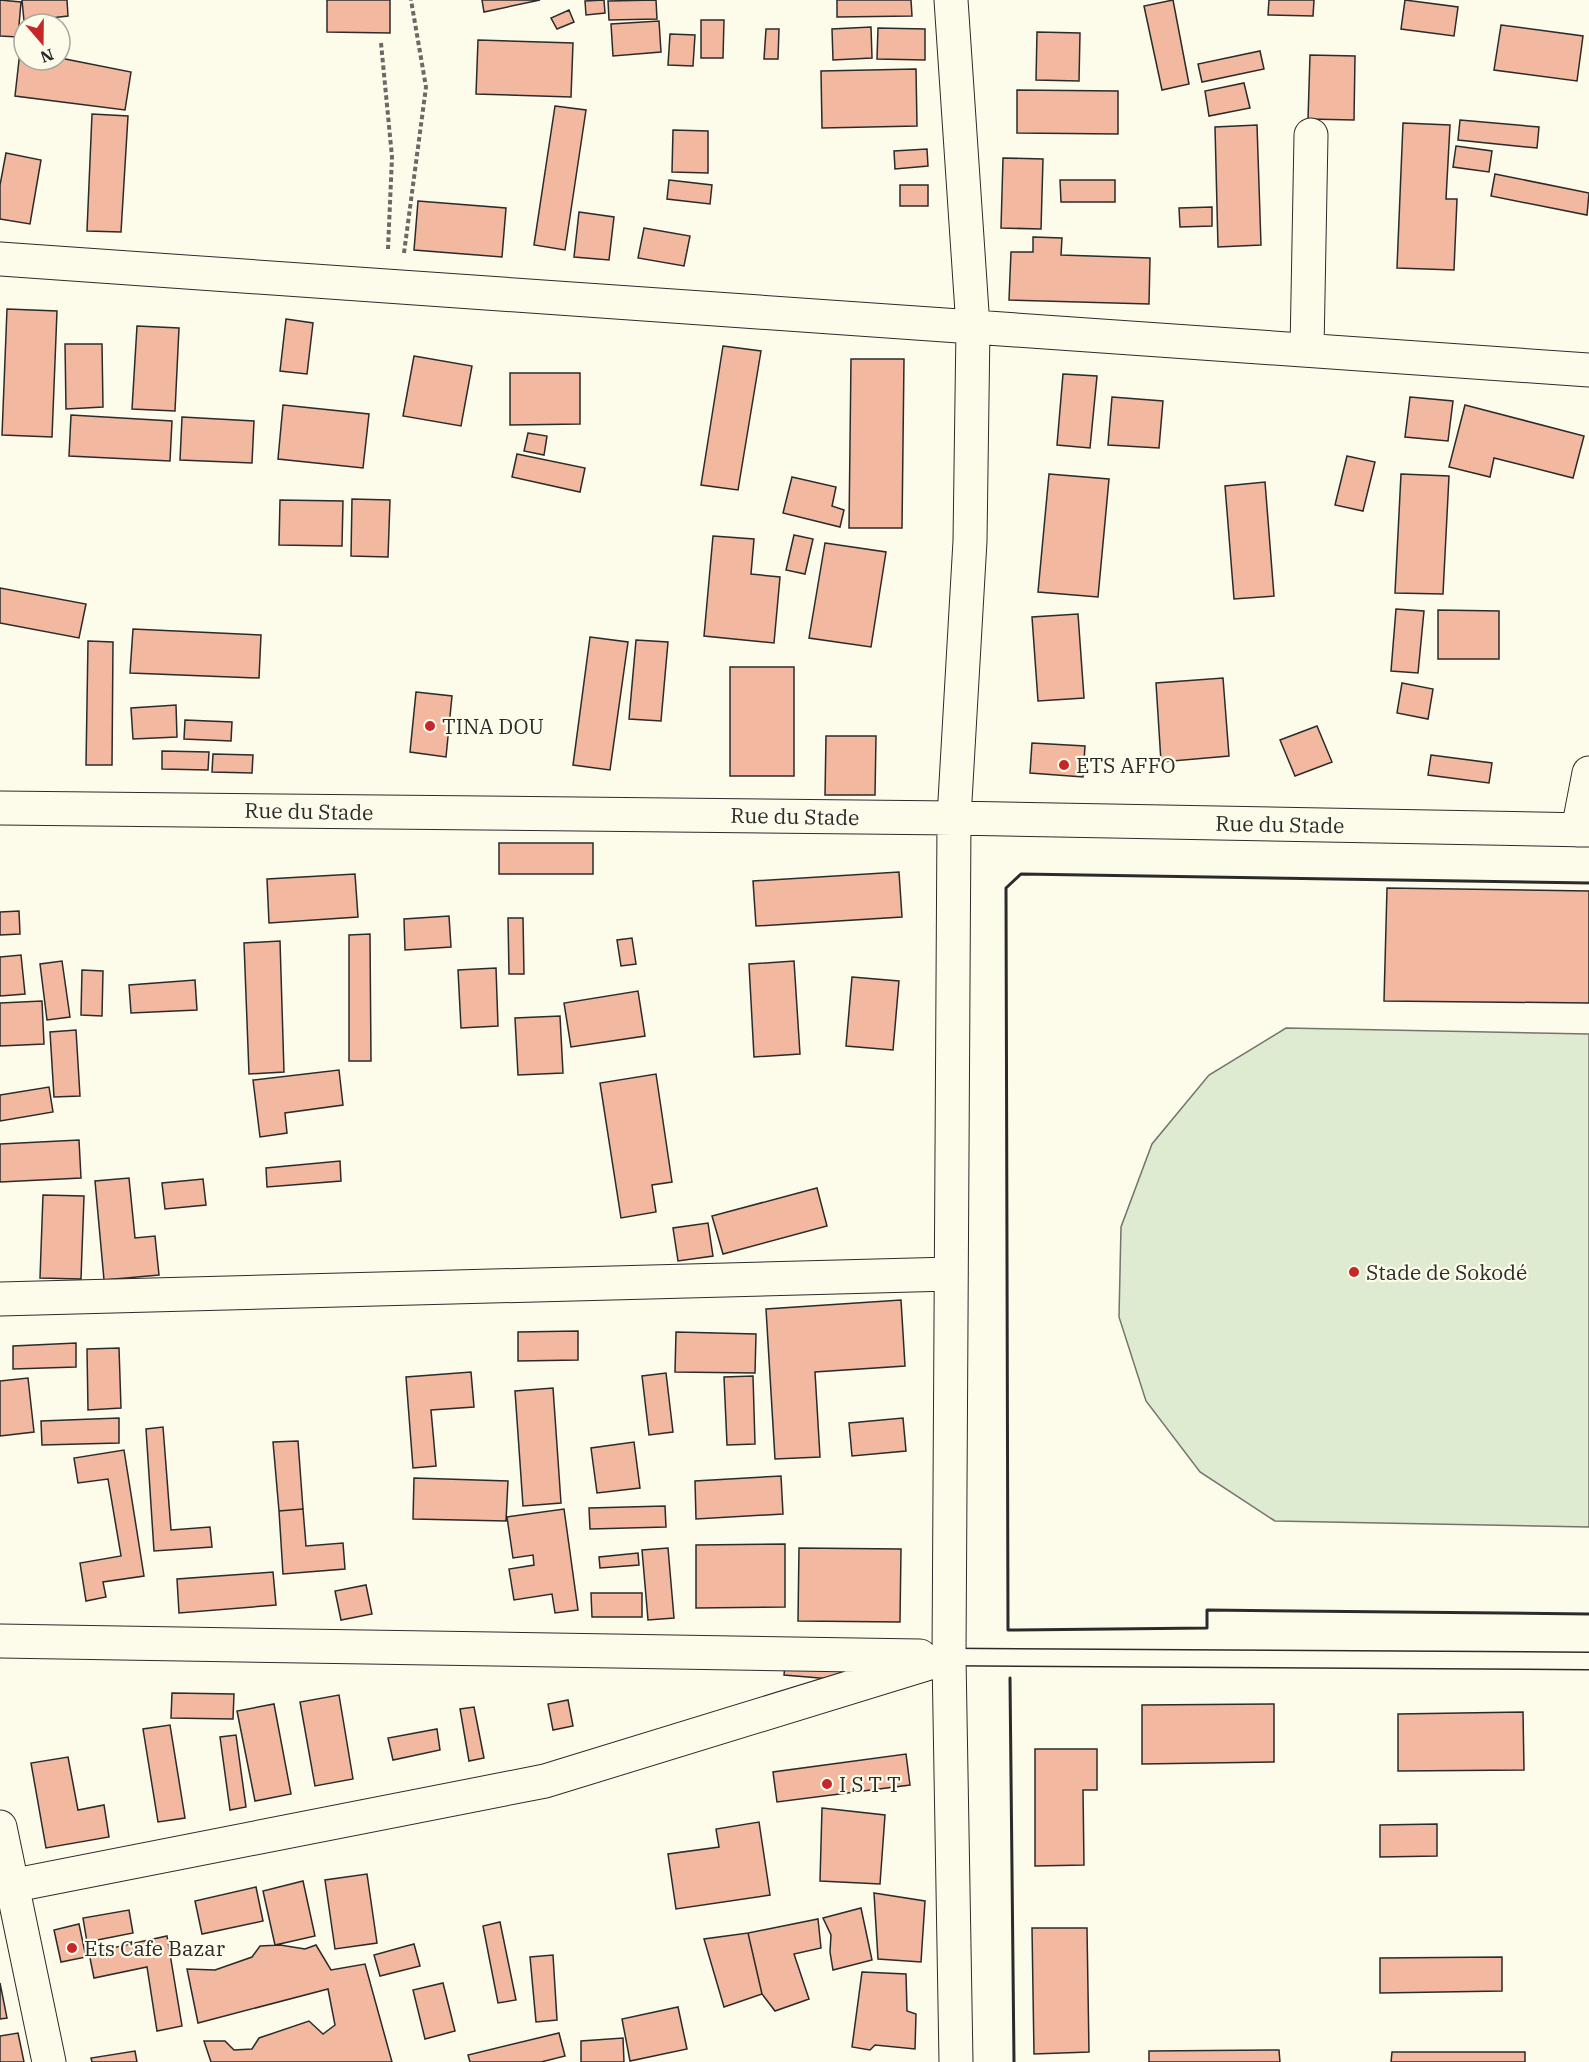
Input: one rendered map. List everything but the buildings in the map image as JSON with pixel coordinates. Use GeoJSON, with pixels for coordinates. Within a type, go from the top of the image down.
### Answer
{"type":"FeatureCollection","features":[{"type":"Feature","properties":{"kind":"street"},"geometry":{"type":"LineString","coordinates":[[951,0],[973,327],[970,541],[954,818],[949,1657],[956,2062]]}},
{"type":"Feature","properties":{"kind":"street"},"geometry":{"type":"LineString","coordinates":[[1307,350],[1311,135]]}},
{"type":"Feature","properties":{"kind":"street"},"geometry":{"type":"LineString","coordinates":[[0,258],[1589,370]]}},
{"type":"Feature","properties":{"kind":"street"},"geometry":{"type":"LineString","coordinates":[[1584,830],[1589,773]]}},
{"type":"Feature","properties":{"kind":"street","name":"Rue du Stade"},"geometry":{"type":"LineString","coordinates":[[0,808],[954,818],[1584,830]]}},
{"type":"Feature","properties":{"kind":"street"},"geometry":{"type":"LineString","coordinates":[[0,1299],[951,1274]]}},
{"type":"Feature","properties":{"kind":"street"},"geometry":{"type":"LineString","coordinates":[[0,1641],[949,1657]]}},
{"type":"Feature","properties":{"kind":"street"},"geometry":{"type":"LineString","coordinates":[[6,1887],[545,1781],[949,1657]]}},
{"type":"Feature","properties":{"kind":"street"},"geometry":{"type":"LineString","coordinates":[[0,1827],[6,1887],[49,2062]]}},
{"type":"Feature","properties":{"kind":"lane"},"geometry":{"type":"LineString","coordinates":[[949,1657],[1589,1661]]}},
{"type":"Feature","properties":{"kind":"path"},"geometry":{"type":"LineString","coordinates":[[393,286],[426,87],[411,0]]}},
{"type":"Feature","properties":{"kind":"path"},"geometry":{"type":"LineString","coordinates":[[381,43],[392,157],[393,286]]}},
{"type":"Feature","properties":{"kind":"green space","name":"Stade de Sokodé"},"geometry":{"type":"Polygon","coordinates":[[[1286,1028],[1589,1034],[1589,1527],[1275,1521],[1200,1472],[1146,1401],[1119,1317],[1121,1227],[1152,1144],[1209,1075],[1286,1028]]]}},
{"type":"Feature","properties":{"kind":"wall"},"geometry":{"type":"LineString","coordinates":[[1589,883],[1021,874],[1006,888],[1008,1630],[1207,1628],[1207,1610],[1589,1614]]}},
{"type":"Feature","properties":{"kind":"wall"},"geometry":{"type":"LineString","coordinates":[[1010,1678],[1014,2062]]}},
{"type":"Feature","properties":{"kind":"place","name":"TINA DOU"},"geometry":{"type":"Point","coordinates":[430,726]}},
{"type":"Feature","properties":{"kind":"place","name":"ETS AFFO"},"geometry":{"type":"Point","coordinates":[1064,765]}},
{"type":"Feature","properties":{"kind":"place","name":"Stade de Sokodé"},"geometry":{"type":"Point","coordinates":[1354,1272]}},
{"type":"Feature","properties":{"kind":"place","name":"I S T T"},"geometry":{"type":"Point","coordinates":[827,1784]}},
{"type":"Feature","properties":{"kind":"place","name":"Ets Cafe Bazar"},"geometry":{"type":"Point","coordinates":[72,1948]}}]}
